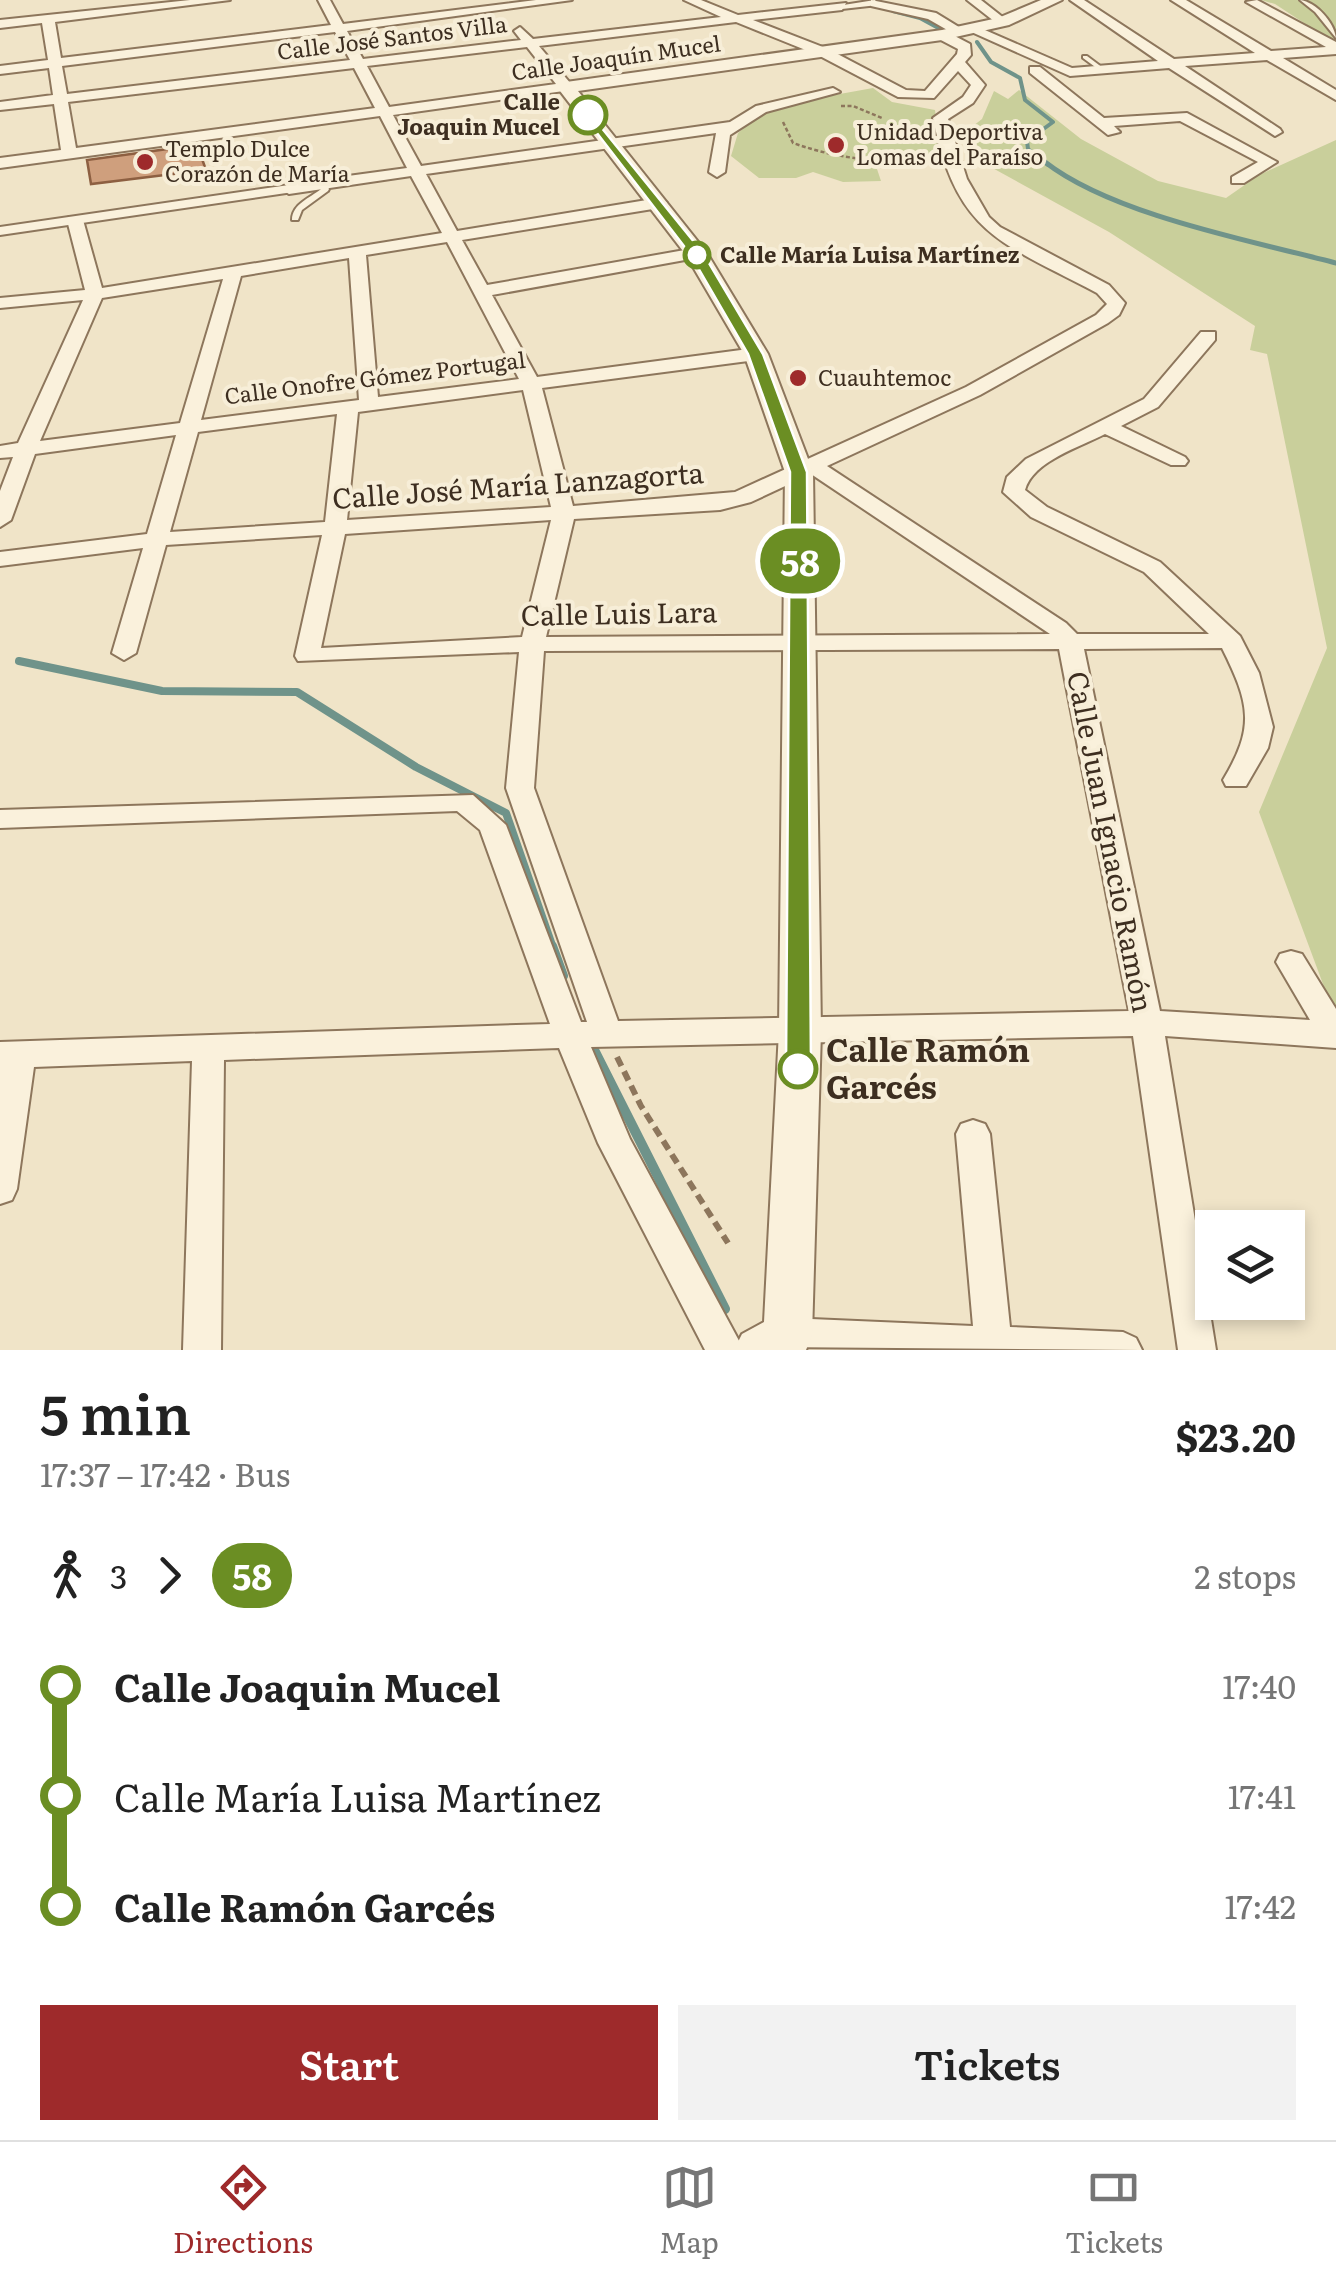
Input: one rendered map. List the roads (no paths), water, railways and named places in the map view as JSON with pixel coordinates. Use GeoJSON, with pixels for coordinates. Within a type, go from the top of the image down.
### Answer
{"type":"FeatureCollection","features":[{"type":"Feature","properties":{"kind":"street"},"geometry":{"type":"LineString","coordinates":[[0,24],[224,0]]}},
{"type":"Feature","properties":{"kind":"street"},"geometry":{"type":"LineString","coordinates":[[0,70],[498,4],[566,0]]}},
{"type":"Feature","properties":{"kind":"street"},"geometry":{"type":"LineString","coordinates":[[690,0],[823,52],[903,94],[922,97],[929,95],[964,54],[959,32]]}},
{"type":"Feature","properties":{"kind":"street","name":"Calle José Santos Villa"},"geometry":{"type":"LineString","coordinates":[[0,106],[733,17],[909,0]]}},
{"type":"Feature","properties":{"kind":"street"},"geometry":{"type":"LineString","coordinates":[[973,0],[1003,22]]}},
{"type":"Feature","properties":{"kind":"street","name":"Calle Joaquín Mucel"},"geometry":{"type":"LineString","coordinates":[[0,164],[959,32],[1003,22],[1054,0]]}},
{"type":"Feature","properties":{"kind":"street"},"geometry":{"type":"LineString","coordinates":[[1076,0],[1275,132]]}},
{"type":"Feature","properties":{"kind":"street"},"geometry":{"type":"LineString","coordinates":[[1177,0],[1336,96]]}},
{"type":"Feature","properties":{"kind":"street"},"geometry":{"type":"LineString","coordinates":[[328,1],[338,28],[388,112],[531,383],[564,514],[532,644],[520,788],[607,1034]]}},
{"type":"Feature","properties":{"kind":"street"},"geometry":{"type":"LineString","coordinates":[[1252,2],[1336,48]]}},
{"type":"Feature","properties":{"kind":"street"},"geometry":{"type":"LineString","coordinates":[[875,3],[932,16],[959,32],[1003,45],[1062,70],[1104,71],[1336,48]]}},
{"type":"Feature","properties":{"kind":"street"},"geometry":{"type":"LineString","coordinates":[[498,4],[696,253],[756,354],[806,468],[800,643],[800,1031],[774,1342],[993,1344],[1122,1350]]}},
{"type":"Feature","properties":{"kind":"street"},"geometry":{"type":"LineString","coordinates":[[48,19],[69,154]]}},
{"type":"Feature","properties":{"kind":"street"},"geometry":{"type":"LineString","coordinates":[[1003,45],[1104,122],[1119,138]]}},
{"type":"Feature","properties":{"kind":"street"},"geometry":{"type":"LineString","coordinates":[[956,62],[976,80]]}},
{"type":"Feature","properties":{"kind":"street"},"geometry":{"type":"LineString","coordinates":[[942,80],[976,80]]}},
{"type":"Feature","properties":{"kind":"street","name":"Calle José María Lanzagorta"},"geometry":{"type":"LineString","coordinates":[[0,559],[159,539],[720,504],[973,391],[1114,311],[1116,303],[1104,288],[994,231],[980,218],[952,159],[940,118],[968,100],[978,85],[976,80]]}},
{"type":"Feature","properties":{"kind":"street"},"geometry":{"type":"LineString","coordinates":[[717,172],[720,140],[760,108],[832,99]]}},
{"type":"Feature","properties":{"kind":"street"},"geometry":{"type":"LineString","coordinates":[[1104,122],[1182,116],[1269,162],[1238,180]]}},
{"type":"Feature","properties":{"kind":"street"},"geometry":{"type":"LineString","coordinates":[[0,230],[733,126]]}},
{"type":"Feature","properties":{"kind":"street"},"geometry":{"type":"LineString","coordinates":[[0,304],[96,294],[659,203]]}},
{"type":"Feature","properties":{"kind":"street"},"geometry":{"type":"LineString","coordinates":[[0,520],[26,449],[96,294],[75,220]]}},
{"type":"Feature","properties":{"kind":"street"},"geometry":{"type":"LineString","coordinates":[[335,528],[359,406],[357,252]]}},
{"type":"Feature","properties":{"kind":"street"},"geometry":{"type":"LineString","coordinates":[[483,291],[696,253]]}},
{"type":"Feature","properties":{"kind":"street"},"geometry":{"type":"LineString","coordinates":[[124,653],[234,271]]}},
{"type":"Feature","properties":{"kind":"street"},"geometry":{"type":"LineString","coordinates":[[1208,336],[1152,404],[1102,425],[1032,463],[1018,477],[1014,492],[1039,512],[1152,567],[1232,640],[1247,673],[1260,727],[1255,748],[1236,780]]}},
{"type":"Feature","properties":{"kind":"street","name":"Calle Onofre Gómez Portugal"},"geometry":{"type":"LineString","coordinates":[[0,452],[756,354]]}},
{"type":"Feature","properties":{"kind":"street"},"geometry":{"type":"LineString","coordinates":[[1102,425],[1178,462]]}},
{"type":"Feature","properties":{"kind":"street","name":"Calle Juan Ignacio Ramón"},"geometry":{"type":"LineString","coordinates":[[806,468],[1057,628],[1070,641],[1147,1024],[1197,1350]]}},
{"type":"Feature","properties":{"kind":"street","name":"Calle Luis Lara"},"geometry":{"type":"LineString","coordinates":[[335,528],[306,656],[532,644],[1232,640]]}},
{"type":"Feature","properties":{"kind":"street"},"geometry":{"type":"LineString","coordinates":[[0,819],[463,802],[492,825],[570,1036],[615,1143],[726,1350]]}},
{"type":"Feature","properties":{"kind":"street"},"geometry":{"type":"LineString","coordinates":[[1291,962],[1336,1035]]}},
{"type":"Feature","properties":{"kind":"street"},"geometry":{"type":"LineString","coordinates":[[0,1189],[9,1055],[607,1034],[1147,1024],[1336,1035]]}},
{"type":"Feature","properties":{"kind":"street"},"geometry":{"type":"LineString","coordinates":[[202,1350],[208,1049]]}},
{"type":"Feature","properties":{"kind":"street"},"geometry":{"type":"LineString","coordinates":[[974,1134],[993,1344]]}},
{"type":"Feature","properties":{"kind":"lane"},"geometry":{"type":"LineString","coordinates":[[1302,0],[1317,11],[1336,36]]}},
{"type":"Feature","properties":{"kind":"lane"},"geometry":{"type":"LineString","coordinates":[[1085,57],[1104,71]]}},
{"type":"Feature","properties":{"kind":"lane"},"geometry":{"type":"LineString","coordinates":[[295,218],[301,206],[319,196],[324,189],[322,184]]}},
{"type":"Feature","properties":{"kind":"waterway"},"geometry":{"type":"LineString","coordinates":[[893,11],[920,18],[942,30]]}},
{"type":"Feature","properties":{"kind":"waterway"},"geometry":{"type":"LineString","coordinates":[[977,42],[991,62],[1020,78],[1025,100],[1053,122],[1027,141],[1028,149],[1048,165]]}},
{"type":"Feature","properties":{"kind":"waterway"},"geometry":{"type":"LineString","coordinates":[[1045,162],[1074,181],[1145,211],[1336,263]]}},
{"type":"Feature","properties":{"kind":"waterway"},"geometry":{"type":"LineString","coordinates":[[19,661],[162,691],[297,692],[416,767],[506,813],[553,948]]}},
{"type":"Feature","properties":{"kind":"waterway"},"geometry":{"type":"LineString","coordinates":[[552,946],[563,976]]}},
{"type":"Feature","properties":{"kind":"waterway"},"geometry":{"type":"LineString","coordinates":[[589,1040],[725,1309]]}},
{"type":"Feature","properties":{"kind":"place","name":"Calle Joaquin Mucel"},"geometry":{"type":"Point","coordinates":[588,115]}},
{"type":"Feature","properties":{"kind":"place","name":"Unidad Deportiva Lomas del Paraíso"},"geometry":{"type":"Point","coordinates":[836,145]}},
{"type":"Feature","properties":{"kind":"place","name":"Templo Dulce Corazón de María"},"geometry":{"type":"Point","coordinates":[145,162]}},
{"type":"Feature","properties":{"kind":"place","name":"Calle María Luisa Martínez"},"geometry":{"type":"Point","coordinates":[697,255]}},
{"type":"Feature","properties":{"kind":"place","name":"Cuauhtemoc"},"geometry":{"type":"Point","coordinates":[798,378]}},
{"type":"Feature","properties":{"kind":"place","name":"Calle Ramón Garcés"},"geometry":{"type":"Point","coordinates":[798,1069]}}]}
